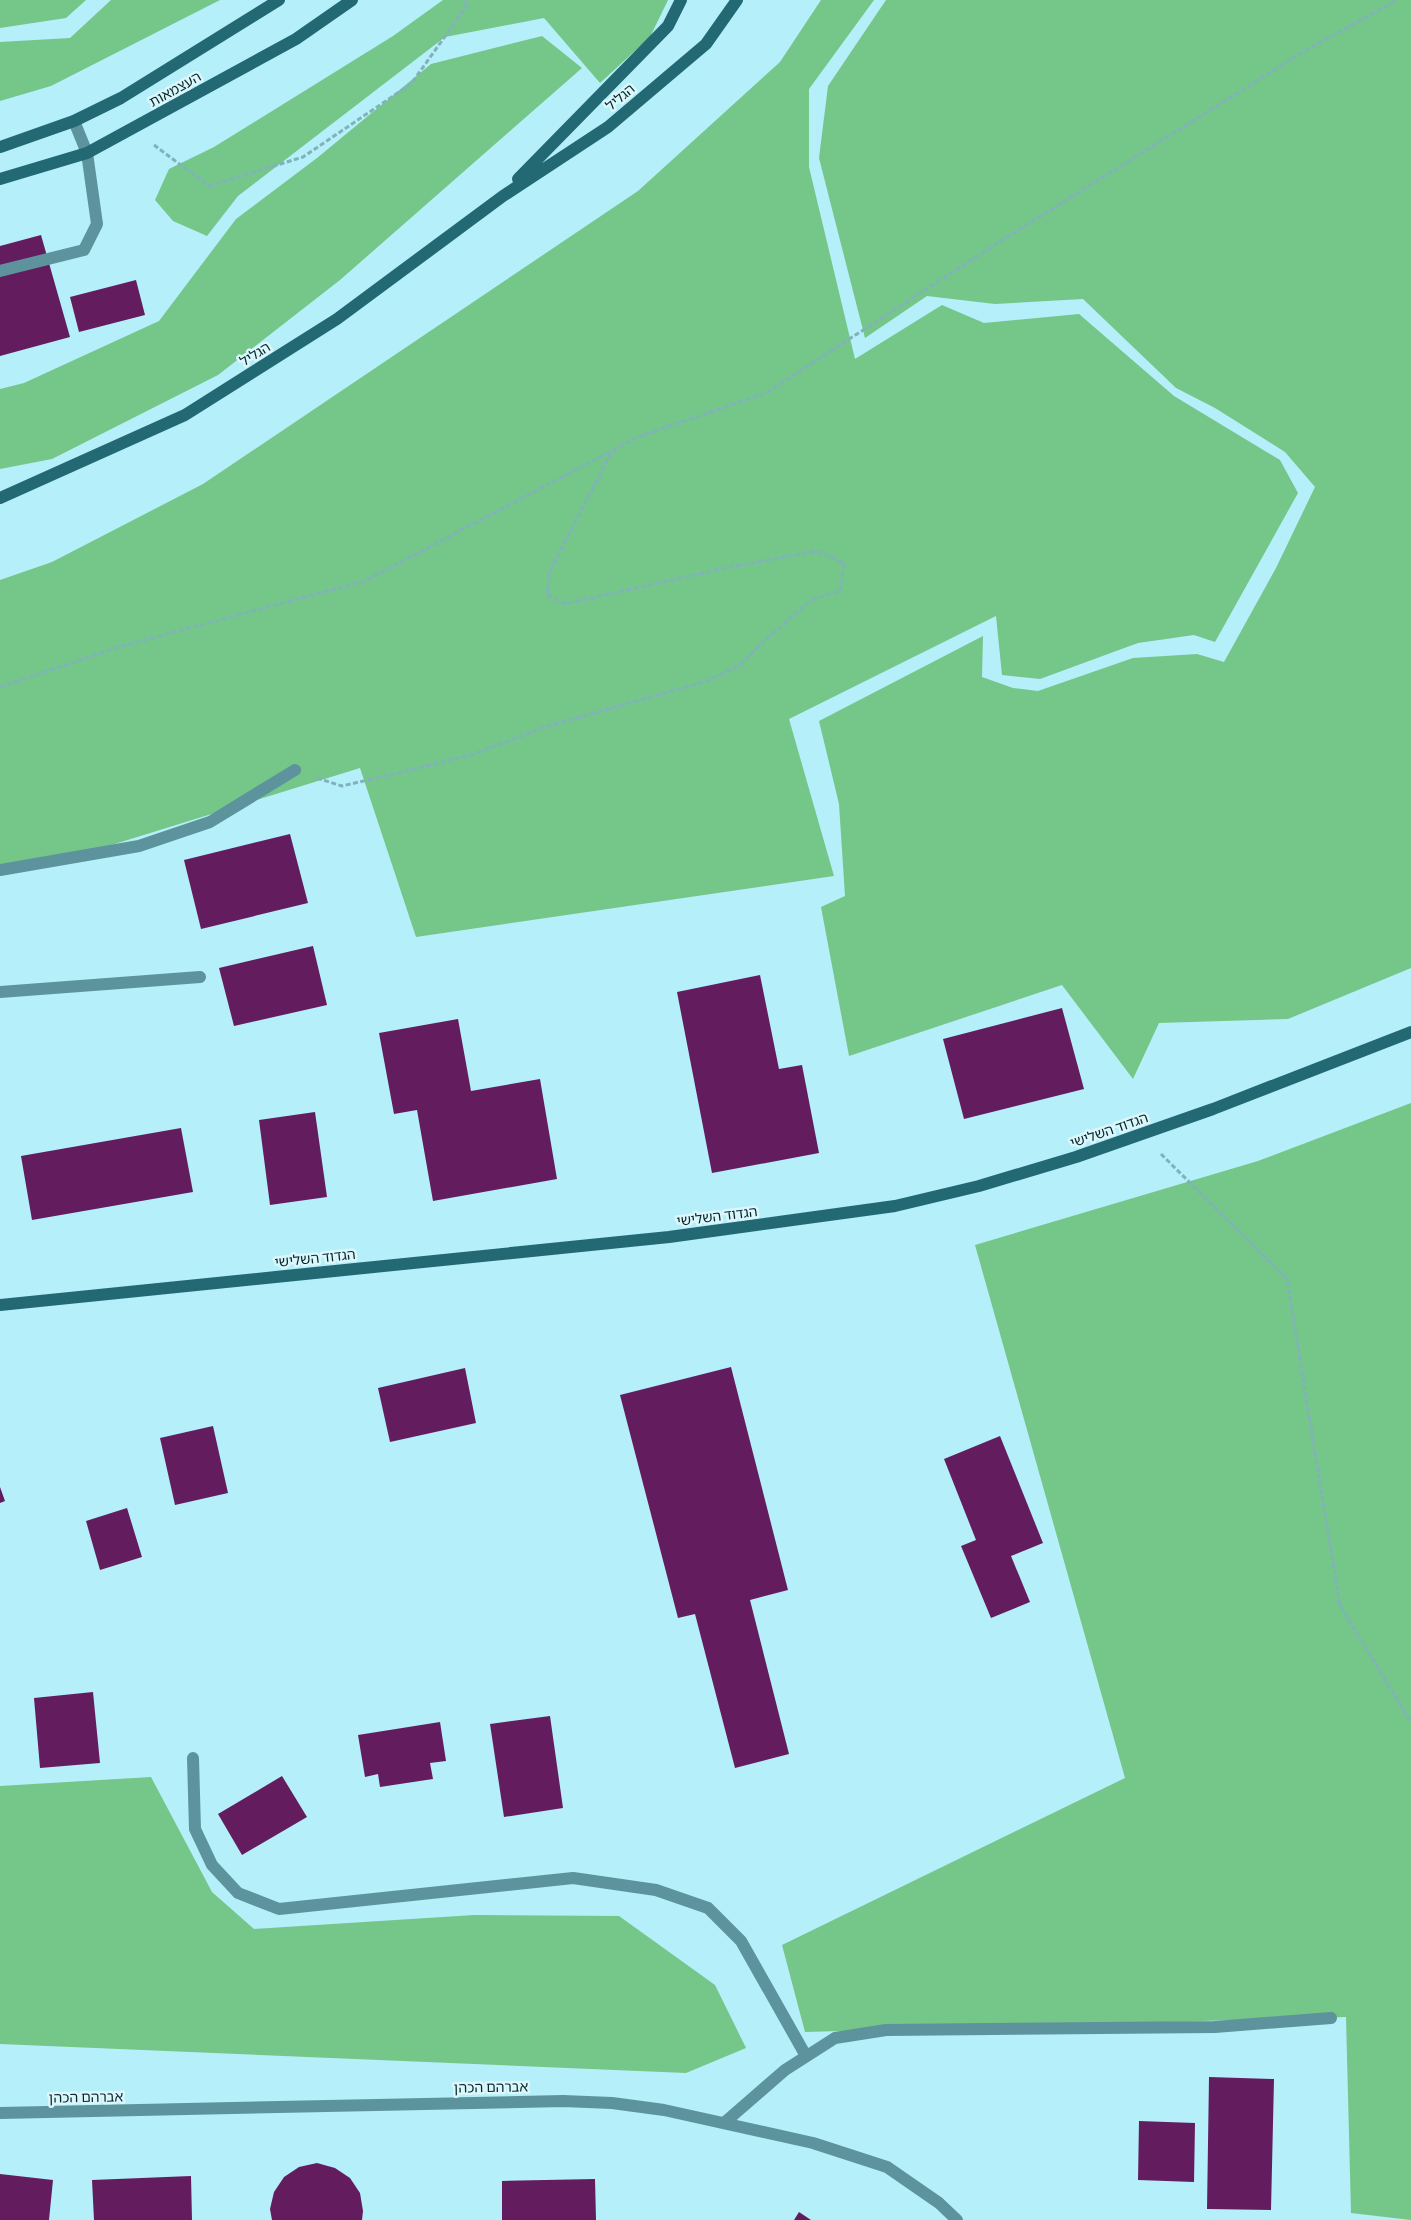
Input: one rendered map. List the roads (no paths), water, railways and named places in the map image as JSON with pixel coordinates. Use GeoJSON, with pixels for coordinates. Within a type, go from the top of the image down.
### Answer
{"type":"FeatureCollection","features":[{"type":"Feature","properties":{"kind":"street","name":"העצמאות"},"geometry":{"type":"LineString","coordinates":[[0,147],[74,121],[121,98],[279,0]]}},
{"type":"Feature","properties":{"kind":"street","name":"העצמאות"},"geometry":{"type":"LineString","coordinates":[[0,179],[87,153],[296,39],[352,0]]}},
{"type":"Feature","properties":{"kind":"street","name":"הגליל"},"geometry":{"type":"LineString","coordinates":[[503,196],[668,26],[681,0]]}},
{"type":"Feature","properties":{"kind":"street","name":"הגליל"},"geometry":{"type":"LineString","coordinates":[[0,498],[185,415],[338,320],[503,196],[608,127],[706,44],[738,0]]}},
{"type":"Feature","properties":{"kind":"street"},"geometry":{"type":"LineString","coordinates":[[0,270],[84,250],[97,224],[87,153],[74,121]]}},
{"type":"Feature","properties":{"kind":"street"},"geometry":{"type":"LineString","coordinates":[[0,870],[139,846],[210,822],[295,770]]}},
{"type":"Feature","properties":{"kind":"street"},"geometry":{"type":"LineString","coordinates":[[0,992],[200,978]]}},
{"type":"Feature","properties":{"kind":"street","name":"הגדוד השלישי"},"geometry":{"type":"LineString","coordinates":[[0,1305],[669,1238],[894,1206],[979,1186],[1076,1158],[1213,1109],[1411,1032]]}},
{"type":"Feature","properties":{"kind":"street"},"geometry":{"type":"LineString","coordinates":[[193,1758],[195,1829],[212,1865],[238,1893],[279,1909],[573,1878],[656,1890],[708,1908],[741,1941],[806,2056]]}},
{"type":"Feature","properties":{"kind":"street"},"geometry":{"type":"LineString","coordinates":[[724,2123],[785,2070],[835,2038],[886,2030],[1215,2027],[1332,2018]]}},
{"type":"Feature","properties":{"kind":"street","name":"אברהם הכהן"},"geometry":{"type":"LineString","coordinates":[[0,2113],[563,2100],[612,2103],[664,2110],[813,2143],[887,2167],[939,2203],[957,2220]]}}]}
